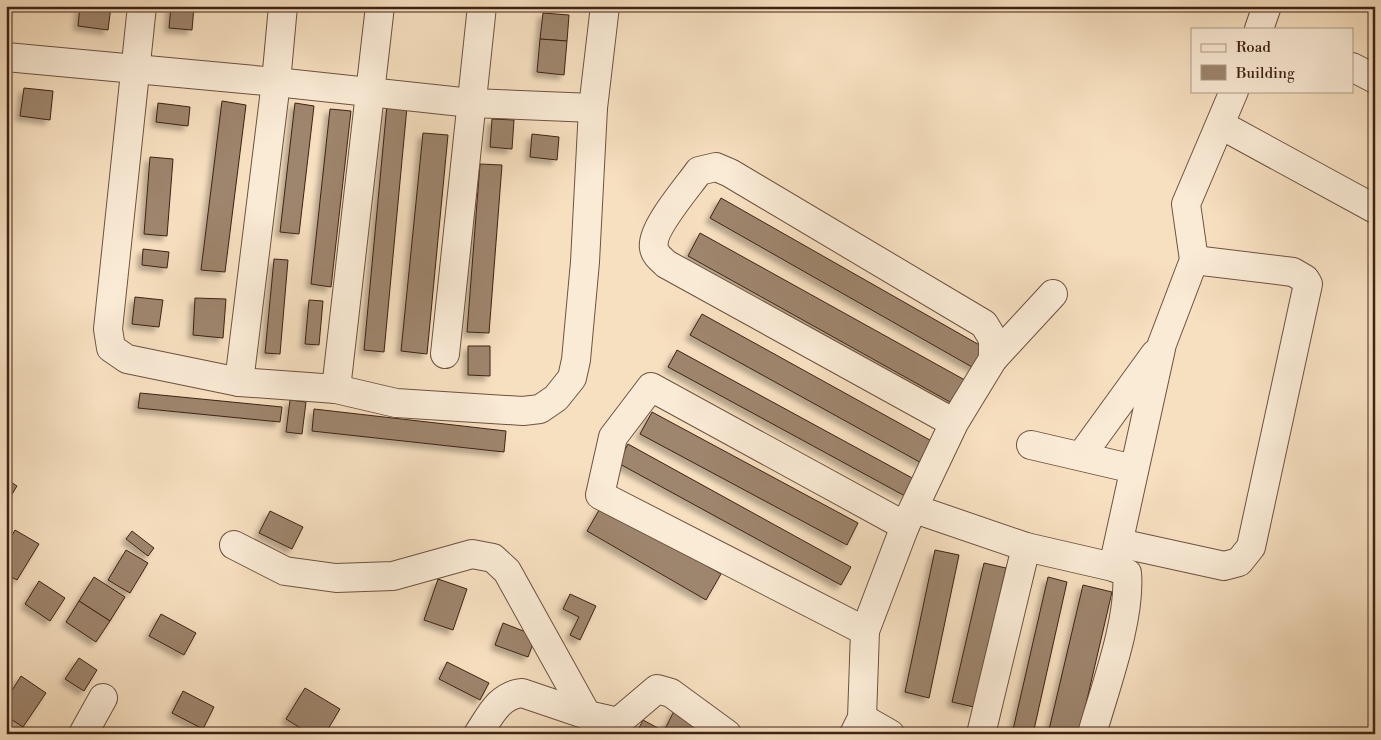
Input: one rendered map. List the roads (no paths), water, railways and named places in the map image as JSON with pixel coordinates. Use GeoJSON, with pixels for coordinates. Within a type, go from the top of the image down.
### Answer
{"type":"FeatureCollection","features":[{"type":"Feature","properties":{"kind":"street"},"geometry":{"type":"LineString","coordinates":[[142,6],[108,329],[111,348],[127,359],[239,382],[336,389],[396,403],[502,410],[540,409],[556,398],[572,378],[579,334],[593,108],[605,6]]}},
{"type":"Feature","properties":{"kind":"street"},"geometry":{"type":"LineString","coordinates":[[239,382],[276,82],[283,6]]}},
{"type":"Feature","properties":{"kind":"street"},"geometry":{"type":"LineString","coordinates":[[336,389],[380,6]]}},
{"type":"Feature","properties":{"kind":"street"},"geometry":{"type":"LineString","coordinates":[[445,354],[482,6]]}},
{"type":"Feature","properties":{"kind":"street"},"geometry":{"type":"LineString","coordinates":[[6,57],[276,82],[370,94],[471,103],[593,108]]}},
{"type":"Feature","properties":{"kind":"street"},"geometry":{"type":"LineString","coordinates":[[1354,68],[1375,79]]}},
{"type":"Feature","properties":{"kind":"street"},"geometry":{"type":"LineString","coordinates":[[1092,734],[1125,614],[1129,590],[1127,573],[1116,555],[1134,469],[1162,344],[1193,255],[1186,204],[1234,92]]}},
{"type":"Feature","properties":{"kind":"street"},"geometry":{"type":"LineString","coordinates":[[1221,125],[1375,209]]}},
{"type":"Feature","properties":{"kind":"street"},"geometry":{"type":"LineString","coordinates":[[954,423],[666,264],[654,250],[656,230],[699,171],[706,167],[716,167],[984,324],[993,339],[993,359]]}},
{"type":"Feature","properties":{"kind":"street"},"geometry":{"type":"LineString","coordinates":[[865,631],[600,495],[613,437],[651,387],[910,518],[1026,547],[1224,566],[1239,562],[1251,547],[1308,284],[1305,279],[1294,272],[1193,255]]}},
{"type":"Feature","properties":{"kind":"street"},"geometry":{"type":"LineString","coordinates":[[890,734],[858,726],[865,631],[910,518],[954,423],[993,359],[1053,294]]}},
{"type":"Feature","properties":{"kind":"street"},"geometry":{"type":"LineString","coordinates":[[1081,456],[1162,344]]}},
{"type":"Feature","properties":{"kind":"street"},"geometry":{"type":"LineString","coordinates":[[1031,445],[1134,469]]}},
{"type":"Feature","properties":{"kind":"street"},"geometry":{"type":"LineString","coordinates":[[234,545],[285,571],[336,578],[393,576],[472,554],[493,558],[507,571],[586,715]]}},
{"type":"Feature","properties":{"kind":"street"},"geometry":{"type":"LineString","coordinates":[[981,734],[1026,547]]}},
{"type":"Feature","properties":{"kind":"street"},"geometry":{"type":"LineString","coordinates":[[478,734],[502,699],[511,694],[522,693],[586,715],[618,722],[656,689],[671,693],[727,734]]}},
{"type":"Feature","properties":{"kind":"street"},"geometry":{"type":"LineString","coordinates":[[83,734],[103,698]]}}]}
